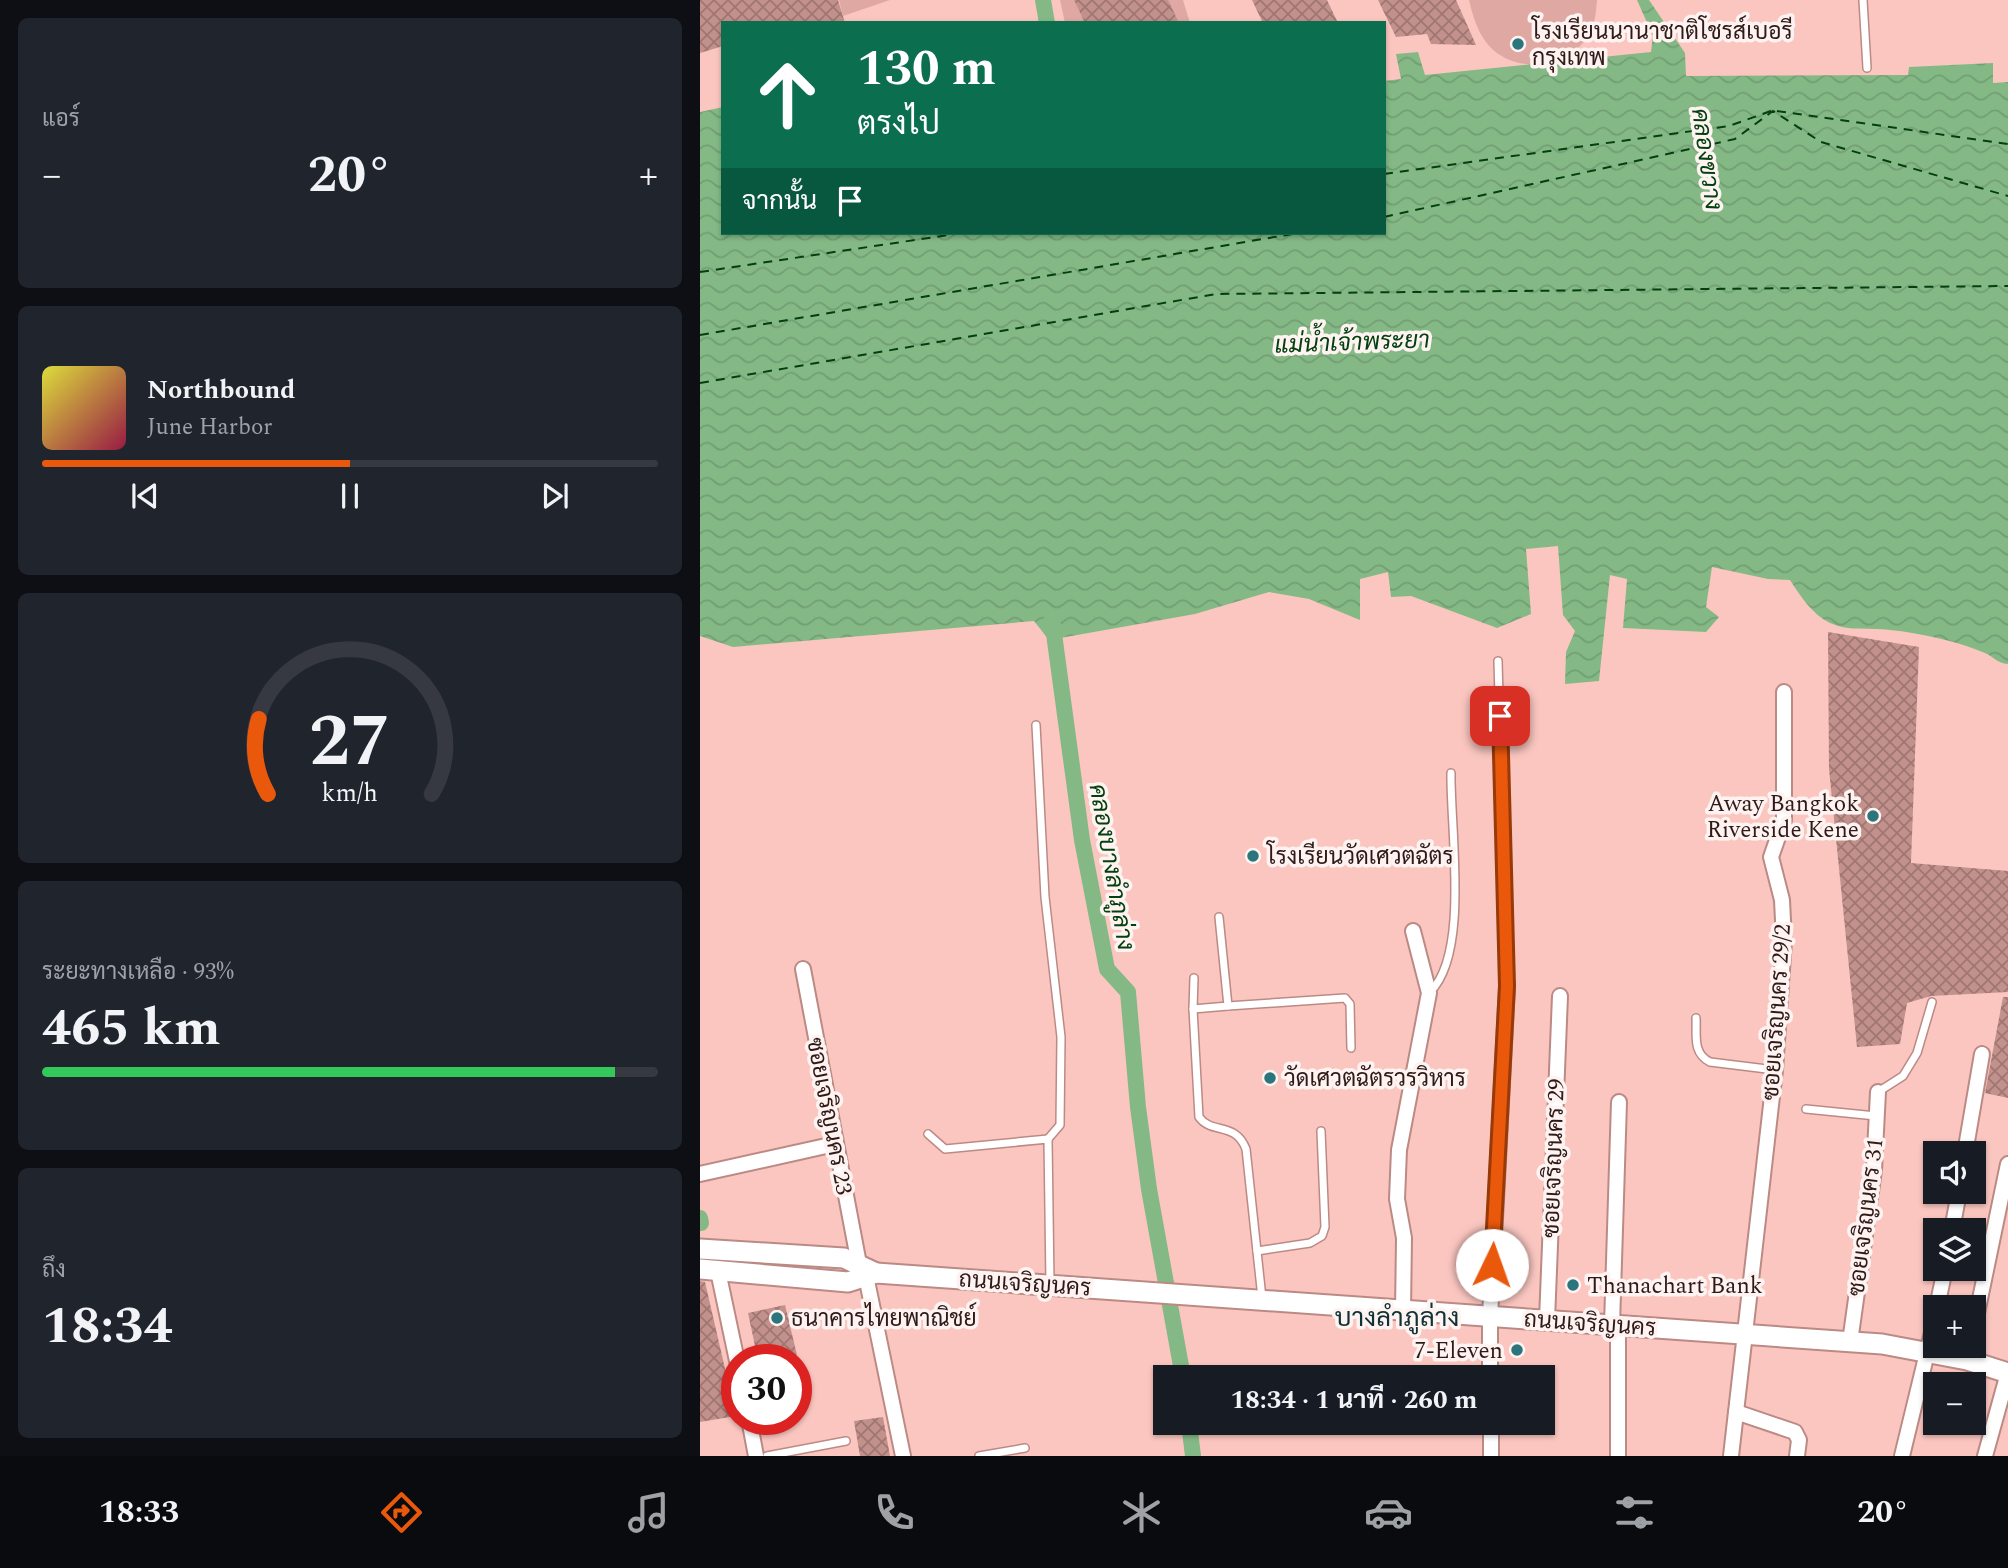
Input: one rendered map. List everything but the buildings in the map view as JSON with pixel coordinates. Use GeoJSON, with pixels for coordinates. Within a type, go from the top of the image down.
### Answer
{"type":"FeatureCollection","features":[{"type":"Feature","properties":{"kind":"main road","name":"ถนนเจริญนคร"},"geometry":{"type":"LineString","coordinates":[[700,1249],[844,1258],[867,1271],[1850,1342],[1923,1352]]}},
{"type":"Feature","properties":{"kind":"main road","name":"ถนนเจริญนคร"},"geometry":{"type":"LineString","coordinates":[[709,1270],[848,1282],[867,1271]]}},
{"type":"Feature","properties":{"kind":"main road","name":"ถนนเจริญนคร"},"geometry":{"type":"LineString","coordinates":[[1979,1358],[2008,1373]]}},
{"type":"Feature","properties":{"kind":"street","name":"ซอยเจริญนคร 29/2"},"geometry":{"type":"LineString","coordinates":[[1731,1456],[1775,1070],[1784,941],[1782,900],[1771,857],[1784,820],[1784,692]]}},
{"type":"Feature","properties":{"kind":"street"},"geometry":{"type":"LineString","coordinates":[[1403,1311],[1404,1238],[1397,1199],[1399,1150],[1429,993],[1413,931]]}},
{"type":"Feature","properties":{"kind":"street","name":"ซอยเจริญนคร 23"},"geometry":{"type":"LineString","coordinates":[[803,969],[835,1144],[867,1271],[903,1456]]}},
{"type":"Feature","properties":{"kind":"street"},"geometry":{"type":"LineString","coordinates":[[1490,1365],[1490,1317],[1507,986]]}},
{"type":"Feature","properties":{"kind":"street","name":"ซอยเจริญนคร 29"},"geometry":{"type":"LineString","coordinates":[[1547,1320],[1560,996]]}},
{"type":"Feature","properties":{"kind":"street"},"geometry":{"type":"LineString","coordinates":[[1967,1141],[1982,1054]]}},
{"type":"Feature","properties":{"kind":"street","name":"ซอยเจริญนคร 31"},"geometry":{"type":"LineString","coordinates":[[1850,1342],[1874,1170],[1878,1092]]}},
{"type":"Feature","properties":{"kind":"street"},"geometry":{"type":"LineString","coordinates":[[1618,1456],[1615,1325],[1619,1102]]}},
{"type":"Feature","properties":{"kind":"street"},"geometry":{"type":"LineString","coordinates":[[700,1174],[835,1144]]}},
{"type":"Feature","properties":{"kind":"street"},"geometry":{"type":"LineString","coordinates":[[1981,1295],[2008,1164]]}},
{"type":"Feature","properties":{"kind":"street"},"geometry":{"type":"LineString","coordinates":[[709,1270],[732,1344]]}},
{"type":"Feature","properties":{"kind":"street"},"geometry":{"type":"LineString","coordinates":[[1902,1456],[1927,1358]]}},
{"type":"Feature","properties":{"kind":"street"},"geometry":{"type":"LineString","coordinates":[[1985,1456],[2008,1373]]}},
{"type":"Feature","properties":{"kind":"street"},"geometry":{"type":"LineString","coordinates":[[1736,1412],[1795,1432],[1800,1440],[1797,1456]]}},
{"type":"Feature","properties":{"kind":"street"},"geometry":{"type":"LineString","coordinates":[[752,1435],[756,1456]]}},
{"type":"Feature","properties":{"kind":"street"},"geometry":{"type":"LineString","coordinates":[[1491,1435],[1491,1456]]}},
{"type":"Feature","properties":{"kind":"lane"},"geometry":{"type":"LineString","coordinates":[[1863,0],[1867,68]]}},
{"type":"Feature","properties":{"kind":"lane"},"geometry":{"type":"LineString","coordinates":[[1498,661],[1507,986]]}},
{"type":"Feature","properties":{"kind":"lane"},"geometry":{"type":"LineString","coordinates":[[1036,725],[1045,897],[1061,1037],[1060,1125],[1048,1139],[1050,1284]]}},
{"type":"Feature","properties":{"kind":"lane"},"geometry":{"type":"LineString","coordinates":[[1429,993],[1440,980],[1455,929],[1451,773]]}},
{"type":"Feature","properties":{"kind":"lane"},"geometry":{"type":"LineString","coordinates":[[1219,917],[1228,1006]]}},
{"type":"Feature","properties":{"kind":"lane"},"geometry":{"type":"LineString","coordinates":[[1194,978],[1193,1009],[1199,1117],[1206,1124],[1232,1130],[1243,1141],[1262,1300]]}},
{"type":"Feature","properties":{"kind":"lane"},"geometry":{"type":"LineString","coordinates":[[1193,1009],[1345,998],[1350,1004],[1351,1048]]}},
{"type":"Feature","properties":{"kind":"lane"},"geometry":{"type":"LineString","coordinates":[[1878,1092],[1903,1076],[1917,1053],[1932,1002]]}},
{"type":"Feature","properties":{"kind":"lane"},"geometry":{"type":"LineString","coordinates":[[1696,1017],[1697,1052],[1701,1058],[1710,1062],[1775,1070]]}},
{"type":"Feature","properties":{"kind":"lane"},"geometry":{"type":"LineString","coordinates":[[1805,1109],[1876,1116]]}},
{"type":"Feature","properties":{"kind":"lane"},"geometry":{"type":"LineString","coordinates":[[1257,1251],[1310,1243],[1322,1236],[1325,1227],[1321,1131]]}},
{"type":"Feature","properties":{"kind":"lane"},"geometry":{"type":"LineString","coordinates":[[928,1134],[945,1149],[1048,1139]]}},
{"type":"Feature","properties":{"kind":"lane"},"geometry":{"type":"LineString","coordinates":[[767,1456],[846,1441]]}},
{"type":"Feature","properties":{"kind":"lane"},"geometry":{"type":"LineString","coordinates":[[979,1456],[1025,1448]]}},
{"type":"Feature","properties":{"kind":"shaded area"},"geometry":{"type":"Polygon","coordinates":[[[839,0],[890,0],[843,16],[839,0]]]}},
{"type":"Feature","properties":{"kind":"shaded area"},"geometry":{"type":"Polygon","coordinates":[[[1060,0],[1183,0],[1189,21],[1065,21],[1060,0]]]}},
{"type":"Feature","properties":{"kind":"shaded area"},"geometry":{"type":"Polygon","coordinates":[[[1469,0],[1597,0],[1592,28],[1580,46],[1548,63],[1523,64],[1493,50],[1479,31],[1469,0]]]}},
{"type":"Feature","properties":{"kind":"water"},"geometry":{"type":"Polygon","coordinates":[[[1637,0],[1649,0],[1685,53],[1686,76],[1908,75],[1909,67],[1993,63],[1993,83],[2008,82],[2008,664],[1974,649],[1938,638],[1902,631],[1838,626],[1824,620],[1813,610],[1790,580],[1768,579],[1712,567],[1706,607],[1719,617],[1706,632],[1623,628],[1627,579],[1610,575],[1599,681],[1565,684],[1566,652],[1575,631],[1563,615],[1558,546],[1526,549],[1531,614],[1497,628],[1411,596],[1391,597],[1388,572],[1360,579],[1360,620],[1309,599],[1269,592],[1195,614],[1049,640],[1034,621],[733,647],[700,636],[700,112],[721,107],[721,235],[1386,235],[1386,81],[1401,79],[1396,54],[1418,52],[1425,75],[1651,52],[1653,36],[1637,0]]]}},
{"type":"Feature","properties":{"kind":"waterway"},"geometry":{"type":"LineString","coordinates":[[1043,0],[1047,21]]}},
{"type":"Feature","properties":{"kind":"waterway","name":"คลองบางลำภูล่าง"},"geometry":{"type":"LineString","coordinates":[[1052,619],[1082,840],[1107,969],[1128,992],[1138,1107],[1149,1189],[1181,1365]]}},
{"type":"Feature","properties":{"kind":"waterway"},"geometry":{"type":"LineString","coordinates":[[700,1218],[701,1223]]}},
{"type":"Feature","properties":{"kind":"waterway","name":"คลองบางลำภูล่าง"},"geometry":{"type":"LineString","coordinates":[[1190,1435],[1193,1456]]}},
{"type":"Feature","properties":{"kind":"ferry route"},"geometry":{"type":"LineString","coordinates":[[1386,174],[1729,126],[1771,111]]}},
{"type":"Feature","properties":{"kind":"ferry route"},"geometry":{"type":"LineString","coordinates":[[1386,217],[1735,139],[1773,111],[1821,142],[2008,196]]}},
{"type":"Feature","properties":{"kind":"ferry route"},"geometry":{"type":"LineString","coordinates":[[1777,111],[2008,144]]}},
{"type":"Feature","properties":{"kind":"ferry route"},"geometry":{"type":"LineString","coordinates":[[700,272],[949,235]]}},
{"type":"Feature","properties":{"kind":"ferry route"},"geometry":{"type":"LineString","coordinates":[[700,335],[1286,235]]}},
{"type":"Feature","properties":{"kind":"ferry route"},"geometry":{"type":"LineString","coordinates":[[700,383],[1216,294],[2008,286]]}},
{"type":"Feature","properties":{"kind":"place","name":"โรงเรียนนานาชาติโชรส์เบอรี กรุงเทพ"},"geometry":{"type":"Point","coordinates":[1518,44]}},
{"type":"Feature","properties":{"kind":"place","name":"Away Bangkok Riverside Kene"},"geometry":{"type":"Point","coordinates":[1873,816]}},
{"type":"Feature","properties":{"kind":"place","name":"โรงเรียนวัดเศวตฉัตร"},"geometry":{"type":"Point","coordinates":[1253,856]}},
{"type":"Feature","properties":{"kind":"place","name":"วัดเศวตฉัตรวรวิหาร"},"geometry":{"type":"Point","coordinates":[1270,1078]}},
{"type":"Feature","properties":{"kind":"place","name":"Thanachart Bank"},"geometry":{"type":"Point","coordinates":[1573,1285]}},
{"type":"Feature","properties":{"kind":"place","name":"ธนาคารไทยพาณิชย์"},"geometry":{"type":"Point","coordinates":[777,1318]}},
{"type":"Feature","properties":{"kind":"place","name":"7-Eleven"},"geometry":{"type":"Point","coordinates":[1517,1350]}},
{"type":"Feature","properties":{"kind":"district","name":"บางลำภูล่าง"},"geometry":{"type":"Point","coordinates":[1397,1317]}},
{"type":"Feature","properties":{"kind":"route"},"geometry":{"type":"LineString","coordinates":[[1492,1265],[1507,986],[1500,716]]}},
{"type":"Feature","properties":{"kind":"water label","name":"คลองขวาง"},"geometry":{"type":"Point","coordinates":[1707,159]}},
{"type":"Feature","properties":{"kind":"water label","name":"แม่น้ำเจ้าพระยา"},"geometry":{"type":"Point","coordinates":[1352,342]}}]}
